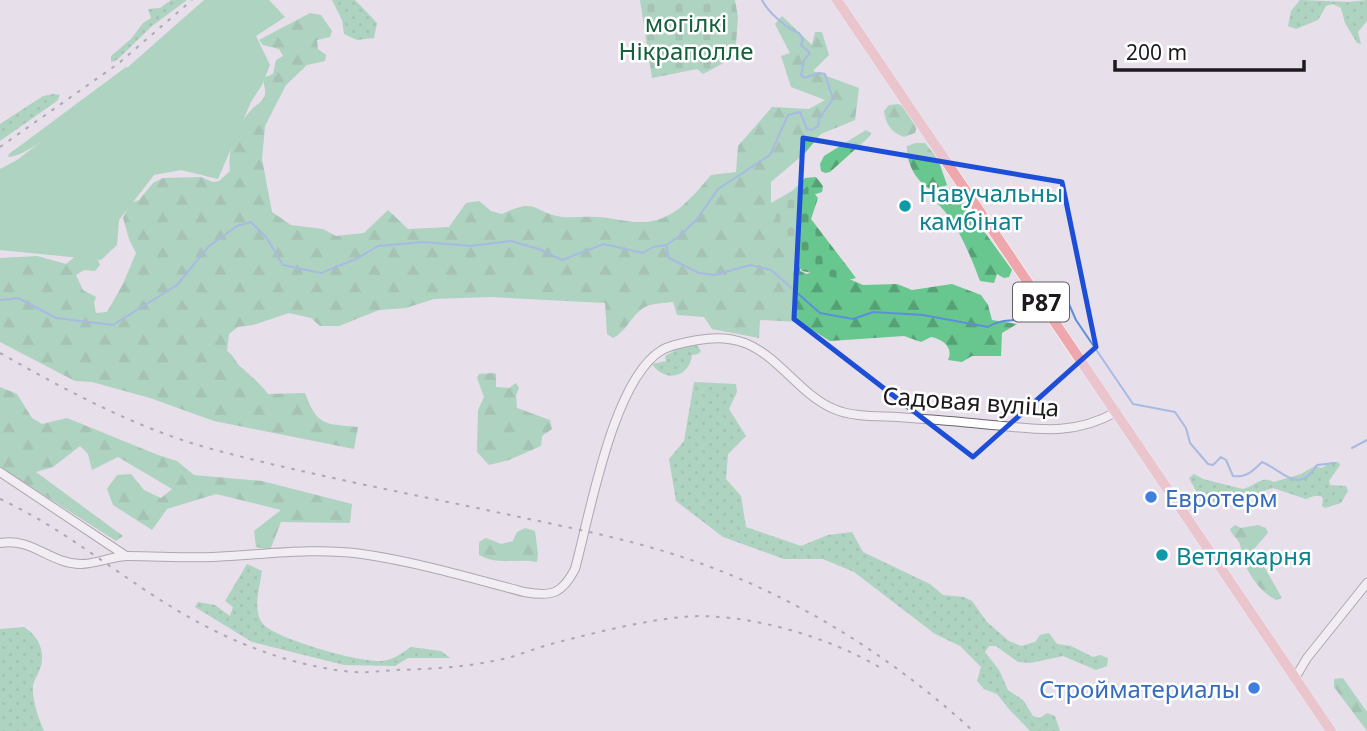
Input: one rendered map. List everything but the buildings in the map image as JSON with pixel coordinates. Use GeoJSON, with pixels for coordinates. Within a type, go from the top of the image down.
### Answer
{"type":"FeatureCollection","features":[{"type":"Feature","properties":{"kind":"main road","name":"Р87"},"geometry":{"type":"LineString","coordinates":[[837,0],[1331,731]]}},
{"type":"Feature","properties":{"kind":"street","name":"Садовая вуліца"},"geometry":{"type":"LineString","coordinates":[[126,555],[145,558],[314,552],[361,554],[537,594],[560,591],[575,569],[622,404],[644,367],[662,350],[686,342],[722,338],[747,344],[763,352],[812,395],[836,410],[871,416],[1065,429],[1098,422],[1116,412]]}},
{"type":"Feature","properties":{"kind":"street"},"geometry":{"type":"LineString","coordinates":[[0,472],[126,555]]}},
{"type":"Feature","properties":{"kind":"street"},"geometry":{"type":"LineString","coordinates":[[0,542],[25,543],[57,559],[76,564],[90,564],[126,555]]}},
{"type":"Feature","properties":{"kind":"street"},"geometry":{"type":"LineString","coordinates":[[1295,678],[1307,658],[1367,583]]}},
{"type":"Feature","properties":{"kind":"highlighted area"},"geometry":{"type":"Polygon","coordinates":[[[803,138],[1062,182],[1096,347],[973,457],[794,319],[803,138]]]}},
{"type":"Feature","properties":{"kind":"green space"},"geometry":{"type":"Polygon","coordinates":[[[171,0],[187,0],[152,26],[117,60],[111,62],[111,56],[151,18],[148,9],[160,8],[171,0]]]}},
{"type":"Feature","properties":{"kind":"green space"},"geometry":{"type":"Polygon","coordinates":[[[204,0],[269,0],[285,17],[256,36],[270,65],[218,179],[181,170],[154,175],[119,220],[117,245],[101,260],[0,250],[0,169],[17,160],[60,127],[204,0]]]}},
{"type":"Feature","properties":{"kind":"green space"},"geometry":{"type":"Polygon","coordinates":[[[332,0],[355,0],[377,23],[374,38],[357,40],[344,34],[342,20],[332,0]]]}},
{"type":"Feature","properties":{"kind":"green space","name":"могілкі Нікраполле"},"geometry":{"type":"Polygon","coordinates":[[[640,0],[735,0],[738,17],[735,57],[703,74],[697,69],[652,78],[640,0]]]}},
{"type":"Feature","properties":{"kind":"green space"},"geometry":{"type":"Polygon","coordinates":[[[1300,0],[1367,0],[1367,21],[1358,32],[1361,44],[1357,43],[1345,23],[1341,8],[1333,4],[1326,6],[1318,20],[1296,29],[1288,26],[1291,11],[1300,0]]]}},
{"type":"Feature","properties":{"kind":"green space"},"geometry":{"type":"Polygon","coordinates":[[[310,13],[321,15],[332,31],[330,37],[317,40],[318,49],[326,55],[325,61],[307,65],[286,85],[265,126],[262,159],[272,212],[291,225],[323,229],[336,236],[364,233],[388,210],[408,229],[449,227],[466,203],[479,201],[491,211],[502,214],[529,206],[562,217],[601,217],[637,222],[664,218],[682,206],[711,175],[736,172],[738,146],[772,107],[809,109],[825,100],[791,87],[781,56],[790,53],[775,24],[782,16],[812,45],[815,32],[822,32],[829,55],[813,71],[859,88],[855,120],[821,134],[805,153],[771,182],[771,203],[792,191],[805,178],[816,177],[823,186],[822,192],[813,195],[800,271],[807,274],[822,267],[863,285],[897,284],[912,290],[952,284],[981,295],[988,305],[992,320],[1017,324],[1002,333],[1001,356],[972,356],[962,362],[948,360],[949,351],[946,344],[931,337],[921,342],[904,336],[830,341],[799,322],[760,320],[759,338],[712,329],[704,317],[677,315],[673,302],[645,307],[613,338],[607,334],[605,303],[491,297],[434,299],[406,308],[379,310],[339,326],[320,326],[311,318],[289,313],[238,327],[229,334],[227,351],[268,394],[305,393],[314,412],[324,421],[358,427],[354,449],[214,421],[150,398],[92,382],[75,381],[0,342],[0,258],[37,256],[66,264],[78,254],[98,260],[100,265],[95,271],[84,270],[76,275],[83,290],[96,297],[96,313],[107,312],[136,253],[123,218],[130,203],[139,200],[153,183],[163,178],[201,177],[213,182],[219,181],[230,171],[231,147],[237,131],[264,97],[263,78],[273,74],[276,60],[283,56],[279,49],[263,45],[259,40],[310,13]]]}},
{"type":"Feature","properties":{"kind":"green space"},"geometry":{"type":"Polygon","coordinates":[[[126,67],[129,69],[51,135],[19,154],[8,157],[9,154],[126,67]]]}},
{"type":"Feature","properties":{"kind":"green space"},"geometry":{"type":"Polygon","coordinates":[[[60,95],[57,101],[0,141],[0,124],[43,96],[60,95]]]}},
{"type":"Feature","properties":{"kind":"green space"},"geometry":{"type":"Polygon","coordinates":[[[898,104],[905,107],[917,126],[915,133],[904,137],[892,130],[888,124],[884,111],[889,105],[898,104]]]}},
{"type":"Feature","properties":{"kind":"green space"},"geometry":{"type":"Polygon","coordinates":[[[866,130],[871,133],[870,136],[830,172],[821,171],[820,164],[824,156],[866,130]]]}},
{"type":"Feature","properties":{"kind":"green space"},"geometry":{"type":"Polygon","coordinates":[[[925,143],[938,159],[947,185],[935,191],[918,179],[907,153],[907,146],[925,143]]]}},
{"type":"Feature","properties":{"kind":"green space"},"geometry":{"type":"Polygon","coordinates":[[[808,186],[818,198],[811,219],[856,278],[848,280],[802,271],[777,228],[776,209],[808,186]]]}},
{"type":"Feature","properties":{"kind":"green space"},"geometry":{"type":"Polygon","coordinates":[[[952,187],[1012,270],[1009,277],[1004,278],[997,274],[994,283],[980,281],[949,216],[934,201],[937,195],[952,187]]]}},
{"type":"Feature","properties":{"kind":"green space"},"geometry":{"type":"Polygon","coordinates":[[[697,345],[701,351],[692,355],[690,363],[681,373],[670,376],[663,374],[652,364],[666,361],[665,356],[682,347],[697,345]]]}},
{"type":"Feature","properties":{"kind":"green space"},"geometry":{"type":"Polygon","coordinates":[[[479,374],[496,374],[496,387],[509,388],[516,383],[519,388],[516,395],[517,408],[550,420],[552,429],[542,436],[541,446],[509,460],[489,465],[477,452],[478,410],[484,397],[477,378],[479,374]]]}},
{"type":"Feature","properties":{"kind":"green space"},"geometry":{"type":"Polygon","coordinates":[[[694,382],[736,384],[737,392],[729,409],[746,436],[728,454],[726,479],[741,496],[746,527],[801,546],[828,535],[852,532],[863,552],[930,584],[943,595],[964,597],[972,601],[987,622],[1009,641],[1021,646],[1035,642],[1040,635],[1049,633],[1057,644],[1071,646],[1093,657],[1100,655],[1108,658],[1107,666],[1096,670],[1063,656],[1030,663],[1018,662],[996,646],[989,646],[985,652],[999,670],[1008,690],[1023,700],[1033,716],[1040,718],[1047,713],[1055,716],[1060,731],[1030,731],[997,694],[984,689],[977,681],[981,667],[960,646],[935,634],[854,572],[823,559],[784,559],[723,537],[676,501],[669,459],[684,441],[694,382]]]}},
{"type":"Feature","properties":{"kind":"green space"},"geometry":{"type":"Polygon","coordinates":[[[0,387],[17,394],[32,418],[42,424],[67,418],[177,461],[194,475],[262,481],[352,504],[350,523],[281,522],[270,550],[256,547],[254,531],[281,510],[216,494],[167,509],[152,530],[113,505],[107,489],[117,475],[131,474],[144,490],[161,498],[172,489],[118,457],[92,470],[88,454],[80,446],[53,467],[36,472],[123,536],[116,541],[0,467],[0,387]]]}},
{"type":"Feature","properties":{"kind":"green space"},"geometry":{"type":"Polygon","coordinates":[[[1331,462],[1338,462],[1340,465],[1329,481],[1330,485],[1346,486],[1348,491],[1341,503],[1325,508],[1322,506],[1321,496],[1306,499],[1273,488],[1246,497],[1225,493],[1210,506],[1203,504],[1189,478],[1194,474],[1203,479],[1243,489],[1261,481],[1274,482],[1301,474],[1315,466],[1322,468],[1331,462]]]}},
{"type":"Feature","properties":{"kind":"green space"},"geometry":{"type":"Polygon","coordinates":[[[1235,525],[1241,528],[1258,525],[1266,528],[1268,533],[1254,549],[1282,598],[1276,600],[1270,596],[1252,577],[1242,558],[1240,544],[1230,529],[1235,525]]]}},
{"type":"Feature","properties":{"kind":"green space"},"geometry":{"type":"Polygon","coordinates":[[[525,528],[535,531],[537,562],[501,561],[479,555],[479,542],[486,538],[501,544],[513,541],[517,532],[525,528]]]}},
{"type":"Feature","properties":{"kind":"green space"},"geometry":{"type":"Polygon","coordinates":[[[247,564],[262,571],[258,612],[263,624],[271,630],[320,649],[371,661],[390,659],[411,647],[441,651],[450,658],[408,658],[395,666],[344,665],[252,642],[195,607],[198,602],[215,605],[230,616],[233,607],[225,601],[247,564]]]}},
{"type":"Feature","properties":{"kind":"green space"},"geometry":{"type":"Polygon","coordinates":[[[24,627],[34,635],[42,652],[41,665],[33,689],[44,731],[0,731],[0,629],[24,627]]]}},
{"type":"Feature","properties":{"kind":"green space"},"geometry":{"type":"Polygon","coordinates":[[[1343,678],[1367,712],[1367,731],[1334,687],[1334,679],[1343,678]]]}},
{"type":"Feature","properties":{"kind":"waterway"},"geometry":{"type":"LineString","coordinates":[[0,300],[18,298],[56,318],[113,325],[177,285],[209,246],[237,226],[251,222],[266,237],[283,265],[321,273],[356,259],[378,246],[423,242],[471,246],[511,241],[539,249],[562,260],[604,244],[643,253],[653,247],[666,245],[697,219],[718,189],[770,155],[788,115],[800,112],[807,129],[812,130],[818,126],[819,119],[833,99],[825,74],[819,73],[804,78],[801,75],[804,60],[810,53],[801,45],[803,39],[799,33],[778,20],[762,0]]}},
{"type":"Feature","properties":{"kind":"waterway"},"geometry":{"type":"LineString","coordinates":[[666,245],[669,258],[699,273],[715,275],[750,265],[771,270],[820,313],[853,319],[873,312],[923,315],[988,327],[1036,315]]}},
{"type":"Feature","properties":{"kind":"waterway"},"geometry":{"type":"LineString","coordinates":[[1058,300],[1068,302],[1076,320],[1133,404],[1175,412],[1186,428],[1190,443],[1208,464],[1213,465],[1221,457],[1226,460],[1233,476],[1242,476],[1262,462],[1297,480],[1310,474],[1317,465],[1335,463]]}},
{"type":"Feature","properties":{"kind":"waterway"},"geometry":{"type":"LineString","coordinates":[[1352,448],[1367,440]]}},
{"type":"Feature","properties":{"kind":"railway"},"geometry":{"type":"LineString","coordinates":[[0,147],[119,63],[192,0]]}},
{"type":"Feature","properties":{"kind":"railway"},"geometry":{"type":"LineString","coordinates":[[0,353],[108,410],[193,444],[299,470],[599,534],[668,552],[713,568],[783,599],[850,637],[914,681],[973,731]]}},
{"type":"Feature","properties":{"kind":"railway"},"geometry":{"type":"LineString","coordinates":[[0,499],[66,536],[149,593],[213,630],[258,650],[329,669],[364,672],[467,665],[511,657],[551,644],[632,625],[705,616],[783,628],[835,645],[879,667]]}},
{"type":"Feature","properties":{"kind":"place","name":"Навучальны камбінат"},"geometry":{"type":"Point","coordinates":[905,206]}},
{"type":"Feature","properties":{"kind":"place","name":"Евротерм"},"geometry":{"type":"Point","coordinates":[1151,497]}},
{"type":"Feature","properties":{"kind":"place","name":"Ветлякарня"},"geometry":{"type":"Point","coordinates":[1162,555]}},
{"type":"Feature","properties":{"kind":"place","name":"Стройматериалы"},"geometry":{"type":"Point","coordinates":[1254,688]}}]}
